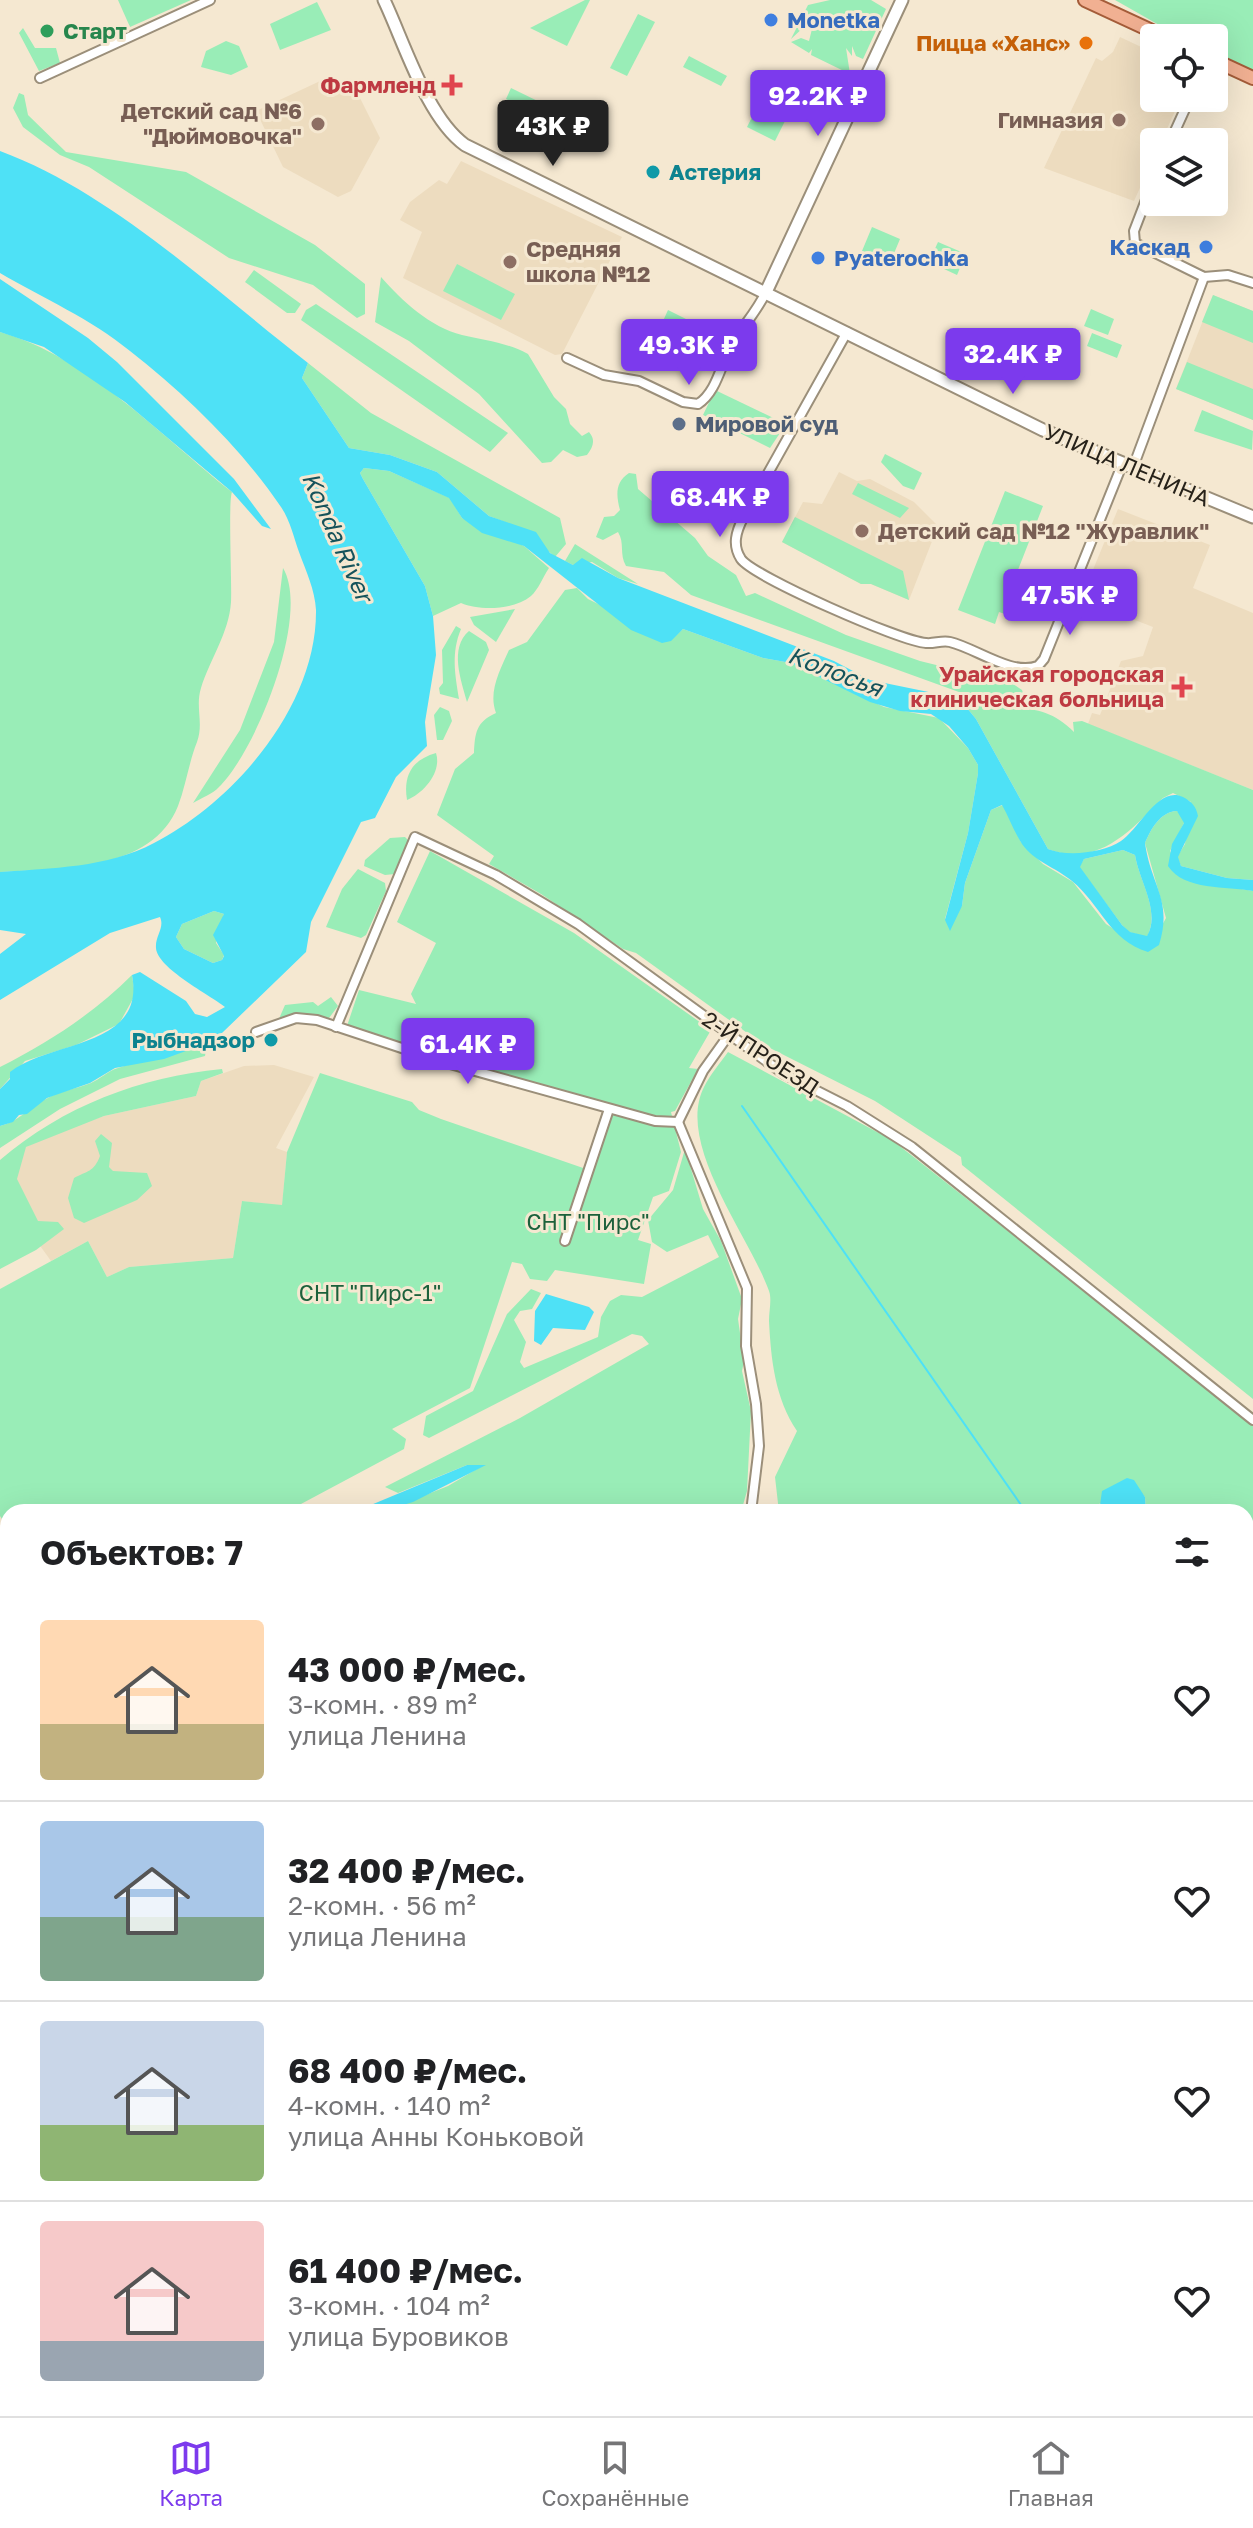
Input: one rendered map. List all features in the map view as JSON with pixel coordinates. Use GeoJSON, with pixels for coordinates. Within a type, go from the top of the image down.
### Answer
{"type":"FeatureCollection","features":[{"type":"Feature","properties":{"kind":"main road","name":"УЛИЦА ЛЕНИНА"},"geometry":{"type":"LineString","coordinates":[[384,0],[437,114],[456,139],[1127,468],[1253,517]]}},
{"type":"Feature","properties":{"kind":"main road"},"geometry":{"type":"LineString","coordinates":[[766,292],[902,0]]}},
{"type":"Feature","properties":{"kind":"main road"},"geometry":{"type":"LineString","coordinates":[[1085,0],[1140,25]]}},
{"type":"Feature","properties":{"kind":"main road"},"geometry":{"type":"LineString","coordinates":[[1228,66],[1253,78]]}},
{"type":"Feature","properties":{"kind":"street"},"geometry":{"type":"LineString","coordinates":[[40,78],[210,0]]}},
{"type":"Feature","properties":{"kind":"street"},"geometry":{"type":"LineString","coordinates":[[1140,215],[1134,231],[1135,243],[1204,277],[1228,275],[1253,283]]}},
{"type":"Feature","properties":{"kind":"street"},"geometry":{"type":"LineString","coordinates":[[847,332],[743,518],[736,547],[743,562],[840,612],[924,644],[949,641],[1022,669],[1033,668],[1042,663],[1127,468],[1204,277]]}},
{"type":"Feature","properties":{"kind":"street"},"geometry":{"type":"LineString","coordinates":[[567,358],[604,375],[639,381],[683,402],[698,404],[709,393],[731,345],[754,316],[766,292]]}},
{"type":"Feature","properties":{"kind":"street","name":"2-Й ПРОЕЗД"},"geometry":{"type":"LineString","coordinates":[[336,1027],[415,837],[496,875],[578,924],[784,1074],[847,1106],[912,1147],[1253,1420]]}},
{"type":"Feature","properties":{"kind":"street"},"geometry":{"type":"LineString","coordinates":[[256,1032],[296,1018],[336,1027],[450,1064],[609,1109],[655,1121],[678,1122]]}},
{"type":"Feature","properties":{"kind":"street"},"geometry":{"type":"LineString","coordinates":[[728,1036],[703,1071],[678,1122],[747,1288],[746,1346],[756,1404],[759,1446],[752,1504]]}},
{"type":"Feature","properties":{"kind":"street"},"geometry":{"type":"LineString","coordinates":[[565,1241],[609,1109]]}},
{"type":"Feature","properties":{"kind":"shaded area","name":"Гимназия"},"geometry":{"type":"Polygon","coordinates":[[[1120,37],[1140,46],[1140,112],[1175,112],[1167,128],[1140,128],[1140,188],[1134,201],[1044,168],[1096,58],[1102,61],[1113,52],[1120,37]]]}},
{"type":"Feature","properties":{"kind":"shaded area","name":"Детский сад №6 \"Дюймовочка\""},"geometry":{"type":"Polygon","coordinates":[[[333,75],[341,89],[353,84],[380,138],[351,191],[338,197],[283,167],[256,111],[333,75]]]}},
{"type":"Feature","properties":{"kind":"shaded area","name":"Средняя школа №12"},"geometry":{"type":"Polygon","coordinates":[[[461,161],[622,237],[562,354],[555,355],[403,278],[422,232],[400,220],[410,202],[439,180],[447,184],[461,161]]]}},
{"type":"Feature","properties":{"kind":"shaded area"},"geometry":{"type":"Polygon","coordinates":[[[1213,295],[1253,311],[1253,420],[1176,389],[1213,295]]]}},
{"type":"Feature","properties":{"kind":"shaded area","name":"Детский сад №12 \"Журавлик\""},"geometry":{"type":"Polygon","coordinates":[[[839,472],[857,481],[870,479],[914,502],[938,526],[909,600],[871,584],[861,584],[782,542],[803,502],[822,504],[839,472]]]}},
{"type":"Feature","properties":{"kind":"shaded area","name":"Урайская городская клиническая больница"},"geometry":{"type":"Polygon","coordinates":[[[1118,509],[1210,545],[1193,588],[1253,613],[1253,790],[1088,724],[1092,713],[1100,715],[1121,661],[1143,656],[1153,627],[1081,599],[1118,509]]]}},
{"type":"Feature","properties":{"kind":"shaded area"},"geometry":{"type":"Polygon","coordinates":[[[274,1065],[314,1077],[276,1148],[287,1152],[282,1206],[242,1201],[233,1258],[129,1267],[107,1277],[88,1241],[51,1261],[0,1190],[26,1147],[42,1138],[104,1116],[196,1096],[201,1081],[244,1066],[274,1065]]]}},
{"type":"Feature","properties":{"kind":"green space"},"geometry":{"type":"Polygon","coordinates":[[[118,0],[191,0],[130,27],[118,0]]]}},
{"type":"Feature","properties":{"kind":"green space"},"geometry":{"type":"Polygon","coordinates":[[[590,0],[567,46],[530,28],[590,0]]]}},
{"type":"Feature","properties":{"kind":"green space"},"geometry":{"type":"Polygon","coordinates":[[[830,0],[871,0],[886,9],[863,59],[856,56],[852,46],[852,56],[846,48],[850,74],[811,55],[812,49],[809,53],[791,42],[801,38],[809,41],[812,29],[805,26],[791,39],[808,5],[830,0]]]}},
{"type":"Feature","properties":{"kind":"green space"},"geometry":{"type":"Polygon","coordinates":[[[1115,0],[1253,0],[1253,72],[1228,60],[1228,24],[1157,24],[1115,0]]]}},
{"type":"Feature","properties":{"kind":"green space"},"geometry":{"type":"Polygon","coordinates":[[[317,2],[331,30],[280,50],[270,24],[317,2]]]}},
{"type":"Feature","properties":{"kind":"green space"},"geometry":{"type":"Polygon","coordinates":[[[638,14],[655,22],[627,76],[610,68],[638,14]]]}},
{"type":"Feature","properties":{"kind":"green space"},"geometry":{"type":"Polygon","coordinates":[[[23,28],[35,48],[56,48],[60,63],[39,71],[19,33],[23,28]]]}},
{"type":"Feature","properties":{"kind":"green space"},"geometry":{"type":"Polygon","coordinates":[[[226,41],[239,46],[248,67],[231,75],[201,67],[206,51],[226,41]]]}},
{"type":"Feature","properties":{"kind":"green space"},"geometry":{"type":"Polygon","coordinates":[[[689,56],[727,76],[721,86],[683,67],[689,56]]]}},
{"type":"Feature","properties":{"kind":"green space"},"geometry":{"type":"Polygon","coordinates":[[[775,72],[803,85],[775,141],[747,127],[775,72]]]}},
{"type":"Feature","properties":{"kind":"green space"},"geometry":{"type":"Polygon","coordinates":[[[511,88],[552,108],[546,119],[506,99],[511,88]]]}},
{"type":"Feature","properties":{"kind":"green space"},"geometry":{"type":"Polygon","coordinates":[[[19,93],[24,95],[28,115],[66,152],[186,172],[315,245],[365,284],[365,314],[357,318],[313,285],[229,258],[89,167],[60,155],[23,127],[13,108],[19,93]]]}},
{"type":"Feature","properties":{"kind":"green space"},"geometry":{"type":"Polygon","coordinates":[[[872,227],[900,239],[890,263],[862,251],[872,227]]]}},
{"type":"Feature","properties":{"kind":"green space"},"geometry":{"type":"Polygon","coordinates":[[[938,242],[966,254],[957,275],[929,262],[938,242]]]}},
{"type":"Feature","properties":{"kind":"green space"},"geometry":{"type":"Polygon","coordinates":[[[457,264],[515,294],[501,320],[443,291],[457,264]]]}},
{"type":"Feature","properties":{"kind":"green space"},"geometry":{"type":"Polygon","coordinates":[[[254,270],[301,304],[295,313],[287,313],[245,282],[254,270]]]}},
{"type":"Feature","properties":{"kind":"green space"},"geometry":{"type":"Polygon","coordinates":[[[381,277],[407,304],[439,326],[528,354],[554,397],[566,409],[570,424],[582,436],[589,432],[591,435],[593,444],[587,455],[577,457],[563,450],[551,462],[542,463],[479,394],[409,341],[375,322],[381,277]]]}},
{"type":"Feature","properties":{"kind":"green space"},"geometry":{"type":"Polygon","coordinates":[[[1213,295],[1253,311],[1253,343],[1202,322],[1213,295]]]}},
{"type":"Feature","properties":{"kind":"green space"},"geometry":{"type":"Polygon","coordinates":[[[316,304],[508,433],[490,452],[301,320],[306,310],[316,304]]]}},
{"type":"Feature","properties":{"kind":"green space"},"geometry":{"type":"Polygon","coordinates":[[[1091,309],[1114,319],[1108,335],[1084,326],[1091,309]]]}},
{"type":"Feature","properties":{"kind":"green space"},"geometry":{"type":"Polygon","coordinates":[[[668,310],[714,333],[709,343],[663,321],[668,310]]]}},
{"type":"Feature","properties":{"kind":"green space"},"geometry":{"type":"Polygon","coordinates":[[[0,332],[63,359],[93,379],[232,492],[230,613],[201,688],[199,735],[178,806],[165,828],[148,844],[126,855],[76,867],[0,872],[0,332]]]}},
{"type":"Feature","properties":{"kind":"green space"},"geometry":{"type":"Polygon","coordinates":[[[1092,333],[1122,345],[1117,358],[1087,346],[1092,333]]]}},
{"type":"Feature","properties":{"kind":"green space"},"geometry":{"type":"Polygon","coordinates":[[[1187,362],[1253,389],[1253,420],[1176,389],[1187,362]]]}},
{"type":"Feature","properties":{"kind":"green space"},"geometry":{"type":"Polygon","coordinates":[[[308,363],[371,413],[560,518],[566,544],[555,557],[523,529],[489,516],[437,472],[390,455],[349,448],[302,378],[308,363]]]}},
{"type":"Feature","properties":{"kind":"green space"},"geometry":{"type":"Polygon","coordinates":[[[715,390],[786,424],[770,448],[703,415],[715,390]]]}},
{"type":"Feature","properties":{"kind":"green space"},"geometry":{"type":"Polygon","coordinates":[[[1202,410],[1253,431],[1252,450],[1194,431],[1202,410]]]}},
{"type":"Feature","properties":{"kind":"green space"},"geometry":{"type":"Polygon","coordinates":[[[885,454],[922,473],[914,490],[903,486],[881,462],[885,454]]]}},
{"type":"Feature","properties":{"kind":"green space"},"geometry":{"type":"Polygon","coordinates":[[[364,468],[389,471],[450,498],[462,518],[524,546],[549,568],[536,590],[516,604],[487,608],[461,603],[433,616],[425,586],[360,473],[364,468]]]}},
{"type":"Feature","properties":{"kind":"green space"},"geometry":{"type":"Polygon","coordinates":[[[629,473],[636,474],[638,489],[695,538],[708,556],[736,575],[746,596],[755,593],[846,635],[920,661],[1013,684],[1022,690],[1025,699],[1011,704],[981,700],[691,595],[664,572],[626,566],[618,532],[603,540],[596,537],[604,517],[614,516],[620,510],[618,489],[621,480],[629,473]]]}},
{"type":"Feature","properties":{"kind":"green space"},"geometry":{"type":"Polygon","coordinates":[[[858,483],[909,508],[900,518],[852,494],[858,483]]]}},
{"type":"Feature","properties":{"kind":"green space"},"geometry":{"type":"Polygon","coordinates":[[[1005,491],[1043,506],[1014,580],[1020,583],[1008,615],[999,612],[995,624],[958,610],[1005,491]]]}},
{"type":"Feature","properties":{"kind":"green space"},"geometry":{"type":"Polygon","coordinates":[[[795,517],[903,571],[909,600],[871,584],[861,584],[782,542],[795,517]]]}},
{"type":"Feature","properties":{"kind":"green space"},"geometry":{"type":"Polygon","coordinates":[[[575,544],[638,584],[618,578],[592,562],[573,565],[565,561],[575,544]]]}},
{"type":"Feature","properties":{"kind":"green space"},"geometry":{"type":"Polygon","coordinates":[[[283,568],[290,589],[290,617],[285,648],[263,714],[234,769],[210,794],[193,803],[240,730],[274,642],[283,568]]]}},
{"type":"Feature","properties":{"kind":"green space"},"geometry":{"type":"Polygon","coordinates":[[[577,588],[588,599],[671,640],[683,629],[763,658],[791,663],[884,707],[939,718],[968,748],[978,765],[968,833],[945,919],[962,906],[965,883],[991,810],[1003,805],[1021,842],[1043,864],[1073,882],[1106,924],[1148,951],[1166,918],[1145,843],[1153,827],[1166,814],[1177,811],[1184,817],[1170,851],[1184,879],[1253,891],[1253,1399],[962,1165],[961,1157],[875,1101],[764,1045],[636,953],[623,949],[541,894],[489,864],[494,856],[437,815],[455,769],[474,753],[478,729],[484,720],[496,713],[494,689],[509,650],[527,642],[565,590],[577,588]]]}},
{"type":"Feature","properties":{"kind":"green space"},"geometry":{"type":"Polygon","coordinates":[[[515,609],[496,642],[474,625],[470,617],[515,609]]]}},
{"type":"Feature","properties":{"kind":"green space"},"geometry":{"type":"Polygon","coordinates":[[[456,626],[461,629],[455,655],[459,699],[440,694],[439,688],[443,683],[442,650],[456,626]]]}},
{"type":"Feature","properties":{"kind":"green space"},"geometry":{"type":"Polygon","coordinates":[[[469,631],[486,642],[489,650],[467,702],[458,655],[459,646],[469,631]]]}},
{"type":"Feature","properties":{"kind":"green space"},"geometry":{"type":"Polygon","coordinates":[[[962,702],[1035,710],[1061,721],[1074,732],[1073,722],[1082,721],[1253,790],[1253,880],[1227,878],[1181,866],[1177,857],[1185,844],[1191,802],[1173,793],[1163,798],[1113,843],[1098,850],[1066,854],[1048,849],[976,719],[962,702]]]}},
{"type":"Feature","properties":{"kind":"green space"},"geometry":{"type":"Polygon","coordinates":[[[440,707],[449,711],[452,721],[443,740],[437,740],[434,715],[440,707]]]}},
{"type":"Feature","properties":{"kind":"green space"},"geometry":{"type":"Polygon","coordinates":[[[436,753],[436,767],[430,781],[407,800],[406,783],[411,770],[415,764],[436,753]]]}},
{"type":"Feature","properties":{"kind":"green space"},"geometry":{"type":"Polygon","coordinates":[[[405,837],[409,841],[395,874],[385,875],[364,866],[365,860],[390,838],[405,837]]]}},
{"type":"Feature","properties":{"kind":"green space"},"geometry":{"type":"Polygon","coordinates":[[[1123,850],[1135,855],[1148,896],[1152,917],[1147,937],[1129,932],[1122,925],[1079,867],[1084,859],[1123,850]]]}},
{"type":"Feature","properties":{"kind":"green space"},"geometry":{"type":"Polygon","coordinates":[[[430,851],[574,933],[711,1030],[689,1068],[698,1069],[675,1111],[671,1112],[681,1152],[669,1191],[653,1197],[638,1240],[651,1244],[644,1284],[555,1270],[547,1281],[530,1279],[522,1264],[512,1262],[470,1388],[392,1429],[406,1439],[404,1449],[301,1504],[0,1504],[0,1289],[88,1241],[107,1277],[129,1267],[233,1258],[242,1201],[282,1205],[287,1152],[320,1073],[412,1102],[419,1110],[441,1119],[586,1169],[607,1103],[346,1029],[359,990],[416,1004],[411,994],[436,943],[397,922],[430,851]]]}},
{"type":"Feature","properties":{"kind":"green space"},"geometry":{"type":"Polygon","coordinates":[[[358,869],[385,883],[386,891],[366,935],[361,938],[326,927],[342,889],[358,869]]]}},
{"type":"Feature","properties":{"kind":"green space"},"geometry":{"type":"Polygon","coordinates":[[[214,911],[224,914],[216,943],[224,955],[222,960],[213,963],[184,949],[176,937],[182,924],[214,911]]]}},
{"type":"Feature","properties":{"kind":"green space"},"geometry":{"type":"Polygon","coordinates":[[[132,975],[135,995],[119,1024],[76,1045],[25,1061],[0,1089],[0,1067],[70,1026],[132,975]]]}},
{"type":"Feature","properties":{"kind":"green space"},"geometry":{"type":"Polygon","coordinates":[[[331,997],[338,1006],[329,1018],[293,1015],[278,1021],[285,1005],[313,1002],[318,1006],[331,997]]]}},
{"type":"Feature","properties":{"kind":"green space"},"geometry":{"type":"Polygon","coordinates":[[[222,1033],[206,1050],[205,1056],[120,1079],[60,1109],[0,1148],[0,1126],[51,1096],[91,1083],[114,1069],[183,1051],[222,1033]]]}},
{"type":"Feature","properties":{"kind":"green space"},"geometry":{"type":"Polygon","coordinates":[[[728,1052],[892,1140],[1253,1424],[1253,1504],[1145,1504],[1145,1497],[1136,1487],[1099,1504],[778,1504],[775,1477],[797,1431],[784,1405],[773,1364],[770,1294],[718,1190],[699,1135],[698,1110],[704,1087],[728,1052]]]}},
{"type":"Feature","properties":{"kind":"green space"},"geometry":{"type":"Polygon","coordinates":[[[222,1069],[223,1073],[201,1081],[196,1096],[104,1116],[26,1147],[17,1179],[38,1221],[58,1222],[64,1229],[36,1250],[0,1269],[0,1160],[50,1124],[104,1097],[162,1079],[222,1069]]]}},
{"type":"Feature","properties":{"kind":"green space"},"geometry":{"type":"Polygon","coordinates":[[[101,1134],[112,1143],[109,1167],[113,1171],[147,1173],[152,1186],[137,1200],[84,1223],[74,1218],[68,1198],[74,1178],[90,1170],[98,1161],[100,1156],[95,1141],[101,1134]]]}},
{"type":"Feature","properties":{"kind":"green space"},"geometry":{"type":"Polygon","coordinates":[[[685,1149],[703,1209],[721,1241],[742,1299],[738,1319],[744,1361],[742,1371],[751,1411],[747,1491],[743,1504],[403,1504],[448,1486],[482,1466],[467,1465],[398,1493],[385,1487],[520,1418],[649,1344],[642,1336],[632,1334],[429,1438],[423,1435],[426,1416],[473,1391],[507,1314],[531,1289],[541,1293],[532,1309],[520,1311],[514,1320],[526,1342],[520,1362],[524,1368],[598,1337],[601,1317],[610,1301],[621,1295],[642,1297],[719,1257],[708,1235],[667,1252],[652,1242],[648,1220],[673,1190],[685,1149]]]}},
{"type":"Feature","properties":{"kind":"water"},"geometry":{"type":"Polygon","coordinates":[[[0,151],[82,191],[121,217],[308,363],[302,378],[349,448],[390,455],[437,472],[489,516],[536,532],[550,553],[573,565],[582,558],[618,578],[834,661],[870,680],[948,696],[962,702],[976,719],[1048,849],[1075,853],[1113,845],[1128,835],[1158,802],[1174,795],[1183,797],[1193,805],[1198,816],[1178,857],[1181,866],[1227,878],[1253,880],[1253,891],[1195,884],[1175,874],[1168,866],[1172,844],[1184,823],[1177,811],[1166,814],[1153,827],[1145,843],[1164,916],[1159,945],[1148,952],[1114,931],[1082,890],[1027,850],[1002,805],[991,810],[965,883],[962,906],[950,931],[945,920],[968,833],[978,765],[949,726],[931,714],[900,711],[870,702],[791,663],[763,658],[683,629],[671,641],[662,643],[631,630],[524,546],[482,533],[462,518],[449,498],[389,471],[364,468],[360,473],[425,586],[433,616],[436,655],[425,722],[427,746],[396,777],[375,818],[361,822],[311,922],[306,952],[222,1033],[205,1044],[164,1059],[115,1068],[90,1083],[47,1098],[27,1114],[0,1126],[0,1089],[10,1079],[10,1072],[110,1029],[125,1016],[132,999],[132,975],[140,972],[186,1001],[195,1014],[207,1017],[225,1007],[174,972],[159,956],[156,944],[160,917],[110,933],[0,1000],[0,954],[26,934],[0,930],[0,872],[59,868],[117,858],[154,843],[213,803],[241,777],[286,715],[302,681],[313,646],[316,610],[310,581],[284,512],[231,443],[171,385],[115,339],[0,273],[0,151]],[[1123,850],[1084,859],[1080,867],[1122,925],[1130,932],[1147,936],[1152,917],[1148,896],[1135,855],[1123,850]],[[214,911],[182,924],[176,937],[184,949],[213,963],[224,956],[213,935],[224,914],[214,911]]]}},
{"type":"Feature","properties":{"kind":"water"},"geometry":{"type":"Polygon","coordinates":[[[0,279],[88,338],[117,362],[234,479],[271,529],[262,526],[232,492],[125,402],[44,347],[0,332],[0,279]]]}},
{"type":"Feature","properties":{"kind":"water"},"geometry":{"type":"Polygon","coordinates":[[[546,1294],[589,1307],[594,1312],[585,1330],[553,1328],[541,1345],[534,1341],[535,1311],[546,1294]]]}},
{"type":"Feature","properties":{"kind":"water"},"geometry":{"type":"Polygon","coordinates":[[[467,1465],[486,1465],[413,1502],[373,1504],[467,1465]]]}},
{"type":"Feature","properties":{"kind":"water"},"geometry":{"type":"Polygon","coordinates":[[[1127,1478],[1134,1480],[1145,1497],[1145,1504],[1100,1504],[1102,1491],[1127,1478]]]}},
{"type":"Feature","properties":{"kind":"waterway"},"geometry":{"type":"LineString","coordinates":[[742,1106],[1020,1504]]}},
{"type":"Feature","properties":{"kind":"place","name":"Monetka"},"geometry":{"type":"Point","coordinates":[771,20]}},
{"type":"Feature","properties":{"kind":"place","name":"Старт"},"geometry":{"type":"Point","coordinates":[47,31]}},
{"type":"Feature","properties":{"kind":"place","name":"Пицца «Ханс»"},"geometry":{"type":"Point","coordinates":[1086,43]}},
{"type":"Feature","properties":{"kind":"place","name":"Фармленд"},"geometry":{"type":"Point","coordinates":[452,85]}},
{"type":"Feature","properties":{"kind":"place","name":"Гимназия"},"geometry":{"type":"Point","coordinates":[1119,120]}},
{"type":"Feature","properties":{"kind":"place","name":"Детский сад №6 \"Дюймовочка\""},"geometry":{"type":"Point","coordinates":[318,124]}},
{"type":"Feature","properties":{"kind":"place","name":"Астерия"},"geometry":{"type":"Point","coordinates":[653,172]}},
{"type":"Feature","properties":{"kind":"place","name":"Каскад"},"geometry":{"type":"Point","coordinates":[1206,247]}},
{"type":"Feature","properties":{"kind":"place","name":"Pyaterochka"},"geometry":{"type":"Point","coordinates":[818,258]}},
{"type":"Feature","properties":{"kind":"place","name":"Средняя школа №12"},"geometry":{"type":"Point","coordinates":[510,262]}},
{"type":"Feature","properties":{"kind":"place","name":"Мировой суд"},"geometry":{"type":"Point","coordinates":[679,424]}},
{"type":"Feature","properties":{"kind":"place","name":"Детский сад №12 \"Журавлик\""},"geometry":{"type":"Point","coordinates":[862,531]}},
{"type":"Feature","properties":{"kind":"place","name":"Урайская городская клиническая больница"},"geometry":{"type":"Point","coordinates":[1182,687]}},
{"type":"Feature","properties":{"kind":"place","name":"Рыбнадзор"},"geometry":{"type":"Point","coordinates":[271,1040]}},
{"type":"Feature","properties":{"kind":"water label","name":"Konda River"},"geometry":{"type":"Point","coordinates":[337,537]}},
{"type":"Feature","properties":{"kind":"water label","name":"Колосья"},"geometry":{"type":"Point","coordinates":[835,672]}},
{"type":"Feature","properties":{"kind":"park label","name":"СНТ \"Пирс\""},"geometry":{"type":"Point","coordinates":[588,1222]}},
{"type":"Feature","properties":{"kind":"park label","name":"СНТ \"Пирс-1\""},"geometry":{"type":"Point","coordinates":[370,1293]}}]}
